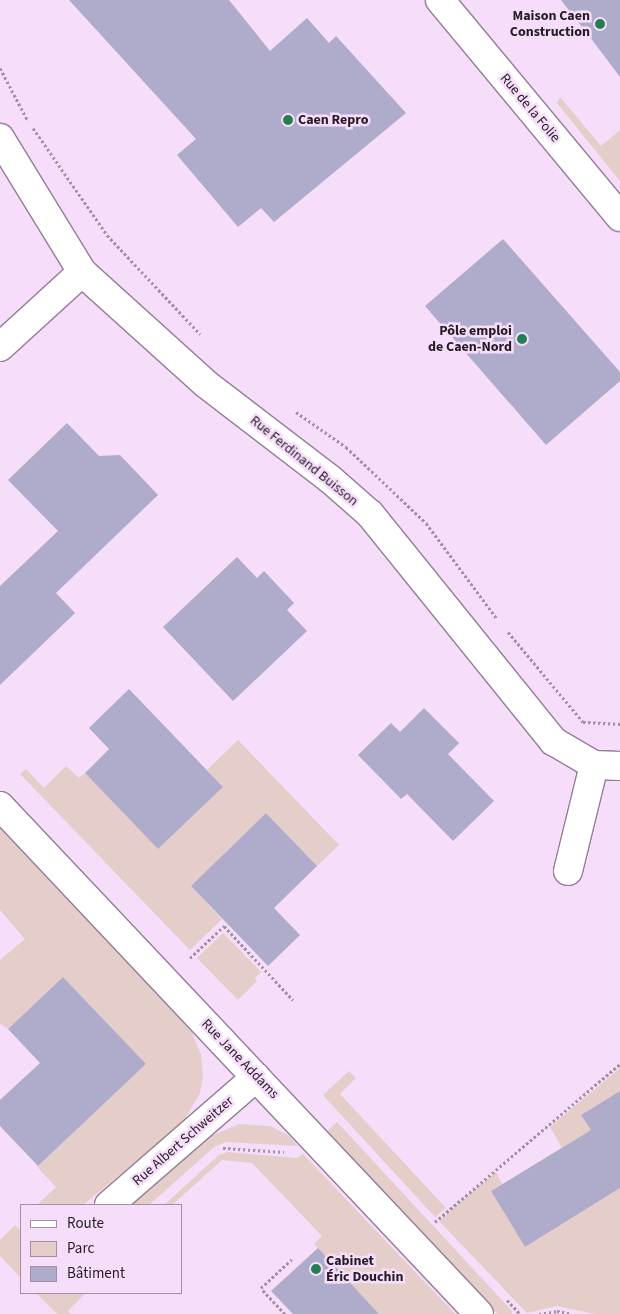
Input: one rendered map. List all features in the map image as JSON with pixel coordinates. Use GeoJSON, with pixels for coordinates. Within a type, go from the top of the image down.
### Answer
{"type":"FeatureCollection","features":[{"type":"Feature","properties":{"kind":"street","name":"Rue de la Folie"},"geometry":{"type":"LineString","coordinates":[[440,0],[620,217]]}},
{"type":"Feature","properties":{"kind":"street","name":"Rue Ferdinand Buisson"},"geometry":{"type":"LineString","coordinates":[[0,138],[82,272],[206,384],[330,479],[370,514],[553,741],[607,766]]}},
{"type":"Feature","properties":{"kind":"street"},"geometry":{"type":"LineString","coordinates":[[0,347],[82,272]]}},
{"type":"Feature","properties":{"kind":"street"},"geometry":{"type":"LineString","coordinates":[[568,871],[607,766]]}},
{"type":"Feature","properties":{"kind":"street","name":"Rue Jane Addams"},"geometry":{"type":"LineString","coordinates":[[0,806],[479,1314]]}},
{"type":"Feature","properties":{"kind":"street","name":"Rue Albert Schweitzer"},"geometry":{"type":"LineString","coordinates":[[110,1204],[256,1077]]}},
{"type":"Feature","properties":{"kind":"path"},"geometry":{"type":"LineString","coordinates":[[0,68],[26,118],[97,222],[162,296],[204,338]]}},
{"type":"Feature","properties":{"kind":"path"},"geometry":{"type":"LineString","coordinates":[[292,409],[346,447],[426,522],[498,621]]}},
{"type":"Feature","properties":{"kind":"path"},"geometry":{"type":"LineString","coordinates":[[504,628],[583,722],[620,724]]}},
{"type":"Feature","properties":{"kind":"path"},"geometry":{"type":"LineString","coordinates":[[190,958],[224,926],[293,1000]]}},
{"type":"Feature","properties":{"kind":"path"},"geometry":{"type":"LineString","coordinates":[[435,1222],[620,1064]]}},
{"type":"Feature","properties":{"kind":"path"},"geometry":{"type":"LineString","coordinates":[[217,1151],[227,1147],[286,1152]]}},
{"type":"Feature","properties":{"kind":"path"},"geometry":{"type":"LineString","coordinates":[[285,1314],[261,1288],[292,1260]]}},
{"type":"Feature","properties":{"kind":"path"},"geometry":{"type":"LineString","coordinates":[[539,1314],[572,1314]]}},
{"type":"Feature","properties":{"kind":"green space"},"geometry":{"type":"Polygon","coordinates":[[[560,97],[601,146],[620,130],[620,181],[557,103],[560,97]]]}},
{"type":"Feature","properties":{"kind":"green space"},"geometry":{"type":"Polygon","coordinates":[[[238,740],[339,845],[317,866],[266,813],[191,886],[222,919],[190,950],[20,774],[26,769],[44,788],[66,766],[79,778],[85,773],[158,849],[223,787],[207,770],[238,740]]]}},
{"type":"Feature","properties":{"kind":"green space"},"geometry":{"type":"Polygon","coordinates":[[[0,828],[191,1030],[201,1055],[203,1077],[200,1093],[183,1122],[84,1204],[38,1204],[56,1187],[37,1167],[146,1064],[63,977],[8,1029],[0,1024],[0,960],[25,939],[0,910],[0,828]]]}},
{"type":"Feature","properties":{"kind":"green space"},"geometry":{"type":"Polygon","coordinates":[[[223,933],[261,972],[255,978],[257,981],[238,1000],[197,958],[223,933]]]}},
{"type":"Feature","properties":{"kind":"green space"},"geometry":{"type":"Polygon","coordinates":[[[620,1068],[620,1091],[581,1115],[591,1130],[562,1148],[550,1127],[620,1068]]]}},
{"type":"Feature","properties":{"kind":"green space"},"geometry":{"type":"Polygon","coordinates":[[[349,1071],[356,1078],[340,1094],[446,1208],[435,1217],[323,1095],[349,1071]]]}},
{"type":"Feature","properties":{"kind":"green space"},"geometry":{"type":"Polygon","coordinates":[[[337,1122],[512,1311],[512,1314],[497,1314],[327,1131],[337,1122]]]}},
{"type":"Feature","properties":{"kind":"green space"},"geometry":{"type":"Polygon","coordinates":[[[239,1124],[270,1126],[288,1135],[298,1146],[226,1142],[214,1147],[150,1204],[131,1204],[211,1136],[239,1124]]]}},
{"type":"Feature","properties":{"kind":"green space"},"geometry":{"type":"Polygon","coordinates":[[[228,1152],[297,1158],[303,1154],[455,1314],[379,1314],[314,1244],[322,1236],[252,1163],[222,1160],[173,1204],[165,1204],[219,1155],[228,1152]]]}},
{"type":"Feature","properties":{"kind":"green space"},"geometry":{"type":"Polygon","coordinates":[[[496,1172],[502,1184],[491,1191],[525,1247],[620,1188],[620,1314],[594,1314],[557,1306],[527,1313],[439,1221],[496,1172]]]}},
{"type":"Feature","properties":{"kind":"green space"},"geometry":{"type":"Polygon","coordinates":[[[15,1225],[20,1230],[20,1277],[0,1256],[0,1240],[15,1225]]]}},
{"type":"Feature","properties":{"kind":"green space"},"geometry":{"type":"Polygon","coordinates":[[[37,1294],[84,1295],[68,1311],[70,1314],[57,1314],[37,1294]]]}},
{"type":"Feature","properties":{"kind":"building","name":"Caen Repro"},"geometry":{"type":"Polygon","coordinates":[[[69,0],[229,0],[270,51],[307,18],[329,43],[336,36],[406,113],[274,222],[261,208],[238,227],[177,155],[196,139],[69,0]]]}},
{"type":"Feature","properties":{"kind":"building","name":"Maison Caen Construction"},"geometry":{"type":"Polygon","coordinates":[[[561,0],[620,0],[620,77],[596,45],[561,0]]]}},
{"type":"Feature","properties":{"kind":"building","name":"Pôle emploi de Caen-Nord"},"geometry":{"type":"Polygon","coordinates":[[[503,239],[620,372],[620,381],[546,445],[425,306],[503,239]]]}},
{"type":"Feature","properties":{"kind":"building"},"geometry":{"type":"Polygon","coordinates":[[[67,423],[99,456],[120,455],[158,495],[56,593],[75,613],[0,685],[0,586],[58,531],[8,480],[67,423]]]}},
{"type":"Feature","properties":{"kind":"building"},"geometry":{"type":"Polygon","coordinates":[[[237,557],[257,578],[264,571],[294,603],[287,610],[307,631],[233,701],[163,627],[237,557]]]}},
{"type":"Feature","properties":{"kind":"building"},"geometry":{"type":"Polygon","coordinates":[[[129,689],[223,787],[158,849],[85,773],[109,749],[89,728],[129,689]]]}},
{"type":"Feature","properties":{"kind":"building"},"geometry":{"type":"Polygon","coordinates":[[[424,708],[459,743],[448,754],[494,801],[453,841],[407,794],[401,799],[358,755],[391,723],[400,732],[424,708]]]}},
{"type":"Feature","properties":{"kind":"building"},"geometry":{"type":"Polygon","coordinates":[[[266,813],[317,866],[274,908],[300,935],[268,966],[191,886],[266,813]]]}},
{"type":"Feature","properties":{"kind":"building"},"geometry":{"type":"Polygon","coordinates":[[[63,977],[146,1064],[38,1166],[0,1126],[0,1100],[40,1063],[8,1029],[63,977]]]}},
{"type":"Feature","properties":{"kind":"building"},"geometry":{"type":"Polygon","coordinates":[[[620,1091],[620,1188],[525,1247],[491,1191],[591,1130],[581,1115],[620,1091]]]}},
{"type":"Feature","properties":{"kind":"building","name":"Cabinet Éric Douchin"},"geometry":{"type":"Polygon","coordinates":[[[318,1248],[379,1314],[293,1314],[271,1291],[318,1248]]]}},
{"type":"Feature","properties":{"kind":"place","name":"Maison Caen Construction"},"geometry":{"type":"Point","coordinates":[600,24]}},
{"type":"Feature","properties":{"kind":"place","name":"Caen Repro"},"geometry":{"type":"Point","coordinates":[288,120]}},
{"type":"Feature","properties":{"kind":"place","name":"Pôle emploi de Caen-Nord"},"geometry":{"type":"Point","coordinates":[522,339]}},
{"type":"Feature","properties":{"kind":"place","name":"Cabinet Éric Douchin"},"geometry":{"type":"Point","coordinates":[316,1269]}}]}
